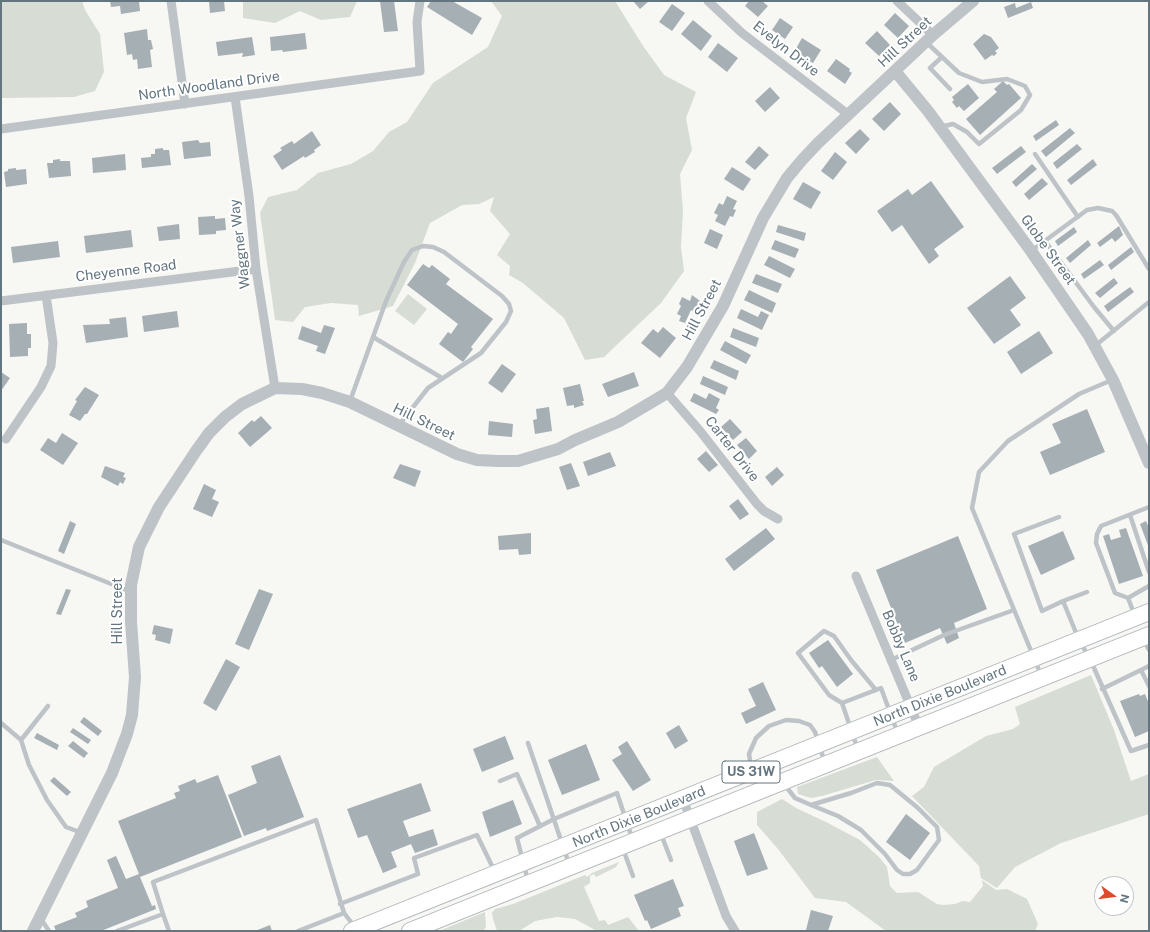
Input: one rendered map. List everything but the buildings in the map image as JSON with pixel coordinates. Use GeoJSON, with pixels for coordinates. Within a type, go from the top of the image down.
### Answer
{"type":"FeatureCollection","features":[{"type":"Feature","properties":{"kind":"highway","name":"North Dixie Boulevard"},"geometry":{"type":"LineString","coordinates":[[410,931],[690,819],[820,744],[1142,615]]}},
{"type":"Feature","properties":{"kind":"highway","name":"North Dixie Boulevard"},"geometry":{"type":"LineString","coordinates":[[354,930],[683,799],[755,782],[783,782],[1090,659],[1147,641]]}},
{"type":"Feature","properties":{"kind":"street"},"geometry":{"type":"LineString","coordinates":[[172,1],[185,104]]}},
{"type":"Feature","properties":{"kind":"street","name":"North Woodland Drive"},"geometry":{"type":"LineString","coordinates":[[1,129],[420,70],[417,22],[420,1]]}},
{"type":"Feature","properties":{"kind":"street","name":"Evelyn Drive"},"geometry":{"type":"LineString","coordinates":[[708,1],[742,33],[850,115]]}},
{"type":"Feature","properties":{"kind":"street"},"geometry":{"type":"LineString","coordinates":[[897,1],[930,39]]}},
{"type":"Feature","properties":{"kind":"street","name":"Hill Street"},"geometry":{"type":"LineString","coordinates":[[33,931],[82,834],[120,753],[132,715],[135,678],[130,622],[130,592],[133,566],[139,547],[147,527],[196,451],[225,417],[242,404],[275,388],[302,389],[322,393],[350,402],[438,446],[463,456],[476,460],[518,461],[558,449],[575,440],[618,422],[667,392],[700,347],[723,306],[763,218],[788,178],[818,143],[973,1]]}},
{"type":"Feature","properties":{"kind":"street","name":"Globe Street"},"geometry":{"type":"LineString","coordinates":[[896,71],[1031,251],[1095,346],[1113,380],[1149,462]]}},
{"type":"Feature","properties":{"kind":"street","name":"Waggner Way"},"geometry":{"type":"LineString","coordinates":[[235,97],[256,269],[275,388]]}},
{"type":"Feature","properties":{"kind":"street","name":"Cheyenne Road"},"geometry":{"type":"LineString","coordinates":[[1,301],[256,269]]}},
{"type":"Feature","properties":{"kind":"street"},"geometry":{"type":"LineString","coordinates":[[6,439],[41,387],[51,366],[53,343],[46,295]]}},
{"type":"Feature","properties":{"kind":"street","name":"Carter Drive"},"geometry":{"type":"LineString","coordinates":[[667,392],[700,431],[757,504],[764,511],[778,519]]}},
{"type":"Feature","properties":{"kind":"street","name":"Bobby Lane"},"geometry":{"type":"LineString","coordinates":[[856,576],[919,727]]}},
{"type":"Feature","properties":{"kind":"street"},"geometry":{"type":"LineString","coordinates":[[683,799],[726,916],[735,931]]}},
{"type":"Feature","properties":{"kind":"lane"},"geometry":{"type":"LineString","coordinates":[[930,39],[942,57],[959,73],[982,82],[1007,79],[1025,86],[1030,95],[1021,110],[979,144],[968,132],[953,124],[939,128]]}},
{"type":"Feature","properties":{"kind":"lane"},"geometry":{"type":"LineString","coordinates":[[942,57],[930,68],[950,89]]}},
{"type":"Feature","properties":{"kind":"lane"},"geometry":{"type":"LineString","coordinates":[[1035,154],[1078,217]]}},
{"type":"Feature","properties":{"kind":"lane"},"geometry":{"type":"LineString","coordinates":[[1031,251],[1087,210],[1098,208],[1112,211],[1116,215],[1149,269]]}},
{"type":"Feature","properties":{"kind":"lane"},"geometry":{"type":"LineString","coordinates":[[1045,241],[1094,307],[1114,331]]}},
{"type":"Feature","properties":{"kind":"lane"},"geometry":{"type":"LineString","coordinates":[[350,402],[386,301],[404,262],[412,250],[423,246],[428,246],[444,252],[502,296],[509,304],[511,311],[506,322],[481,353],[428,388],[398,426]]}},
{"type":"Feature","properties":{"kind":"lane"},"geometry":{"type":"LineString","coordinates":[[1095,346],[1149,302]]}},
{"type":"Feature","properties":{"kind":"lane"},"geometry":{"type":"LineString","coordinates":[[373,337],[442,378]]}},
{"type":"Feature","properties":{"kind":"lane"},"geometry":{"type":"LineString","coordinates":[[1042,678],[972,508],[979,472],[1008,441],[1079,394],[1113,380]]}},
{"type":"Feature","properties":{"kind":"lane"},"geometry":{"type":"LineString","coordinates":[[1142,615],[1128,598],[1115,593],[1096,543],[1097,534],[1101,526],[1149,508]]}},
{"type":"Feature","properties":{"kind":"lane"},"geometry":{"type":"LineString","coordinates":[[1130,515],[1149,572]]}},
{"type":"Feature","properties":{"kind":"lane"},"geometry":{"type":"LineString","coordinates":[[1059,517],[1014,534],[1042,611],[1087,592]]}},
{"type":"Feature","properties":{"kind":"lane"},"geometry":{"type":"LineString","coordinates":[[1,540],[130,592]]}},
{"type":"Feature","properties":{"kind":"lane"},"geometry":{"type":"LineString","coordinates":[[1128,598],[1149,586]]}},
{"type":"Feature","properties":{"kind":"lane"},"geometry":{"type":"LineString","coordinates":[[1063,601],[1079,640],[1090,659],[1102,689],[1131,751],[1149,745]]}},
{"type":"Feature","properties":{"kind":"lane"},"geometry":{"type":"LineString","coordinates":[[891,660],[944,635],[1014,610]]}},
{"type":"Feature","properties":{"kind":"lane"},"geometry":{"type":"LineString","coordinates":[[859,751],[842,703],[829,695],[798,653],[824,631],[834,636],[851,660],[876,690]]}},
{"type":"Feature","properties":{"kind":"lane"},"geometry":{"type":"LineString","coordinates":[[1102,689],[1149,666]]}},
{"type":"Feature","properties":{"kind":"lane"},"geometry":{"type":"LineString","coordinates":[[1142,670],[1149,686]]}},
{"type":"Feature","properties":{"kind":"lane"},"geometry":{"type":"LineString","coordinates":[[842,703],[881,688],[898,735]]}},
{"type":"Feature","properties":{"kind":"lane"},"geometry":{"type":"LineString","coordinates":[[21,740],[48,706]]}},
{"type":"Feature","properties":{"kind":"lane"},"geometry":{"type":"LineString","coordinates":[[755,782],[749,754],[756,738],[769,726],[786,720],[799,720],[810,724],[820,744],[826,765]]}},
{"type":"Feature","properties":{"kind":"lane"},"geometry":{"type":"LineString","coordinates":[[1,723],[21,740],[29,765],[47,800],[66,827],[82,834]]}},
{"type":"Feature","properties":{"kind":"lane"},"geometry":{"type":"LineString","coordinates":[[528,743],[570,867]]}},
{"type":"Feature","properties":{"kind":"lane"},"geometry":{"type":"LineString","coordinates":[[500,781],[517,774],[540,826]]}},
{"type":"Feature","properties":{"kind":"lane"},"geometry":{"type":"LineString","coordinates":[[783,782],[795,798],[811,805],[838,816],[860,830],[884,854],[897,870],[903,874],[910,874],[917,870],[939,840],[937,827],[918,808],[890,785],[877,783],[851,793],[811,805]]}},
{"type":"Feature","properties":{"kind":"lane"},"geometry":{"type":"LineString","coordinates":[[528,884],[517,838],[554,819],[618,793],[627,822],[628,844],[633,876]]}},
{"type":"Feature","properties":{"kind":"lane"},"geometry":{"type":"LineString","coordinates":[[170,931],[153,882],[316,820],[340,904],[344,913],[351,920],[354,930]]}},
{"type":"Feature","properties":{"kind":"lane"},"geometry":{"type":"LineString","coordinates":[[660,831],[671,860]]}},
{"type":"Feature","properties":{"kind":"lane"},"geometry":{"type":"LineString","coordinates":[[340,904],[418,874],[414,858],[477,835],[492,864],[495,874]]}},
{"type":"Feature","properties":{"kind":"lane"},"geometry":{"type":"LineString","coordinates":[[298,931],[344,913]]}},
{"type":"Feature","properties":{"kind":"lane"},"geometry":{"type":"LineString","coordinates":[[117,931],[163,914]]}},
{"type":"Feature","properties":{"kind":"lane"},"geometry":{"type":"LineString","coordinates":[[40,918],[49,931]]}},
{"type":"Feature","properties":{"kind":"shaded area"},"geometry":{"type":"Polygon","coordinates":[[[1,1],[82,1],[85,10],[100,34],[104,72],[95,91],[74,97],[1,98],[1,1]]]}},
{"type":"Feature","properties":{"kind":"shaded area"},"geometry":{"type":"Polygon","coordinates":[[[243,1],[357,1],[350,17],[321,20],[300,11],[275,23],[243,18],[243,1]]]}},
{"type":"Feature","properties":{"kind":"shaded area"},"geometry":{"type":"Polygon","coordinates":[[[491,1],[615,1],[643,46],[664,75],[696,92],[686,118],[692,150],[680,174],[683,211],[681,247],[684,271],[661,303],[604,357],[585,360],[564,318],[523,283],[509,275],[510,266],[497,255],[510,234],[490,211],[494,197],[479,204],[462,205],[430,223],[415,263],[393,306],[359,316],[358,305],[331,303],[305,307],[293,322],[275,320],[260,213],[268,197],[297,190],[318,173],[351,164],[373,151],[389,132],[407,122],[433,83],[488,47],[502,16],[491,1]]]}},
{"type":"Feature","properties":{"kind":"shaded area"},"geometry":{"type":"Polygon","coordinates":[[[408,294],[427,309],[414,325],[395,311],[408,294]]]}},
{"type":"Feature","properties":{"kind":"shaded area"},"geometry":{"type":"Polygon","coordinates":[[[1091,675],[1114,730],[1131,781],[1149,774],[1149,814],[1061,843],[1015,867],[997,888],[981,878],[979,866],[912,796],[924,787],[934,767],[986,736],[1013,729],[1020,724],[1015,707],[1091,675]]]}},
{"type":"Feature","properties":{"kind":"shaded area"},"geometry":{"type":"Polygon","coordinates":[[[877,757],[894,781],[876,780],[811,798],[798,794],[797,787],[877,757]]]}},
{"type":"Feature","properties":{"kind":"shaded area"},"geometry":{"type":"Polygon","coordinates":[[[782,799],[796,808],[860,840],[879,857],[887,867],[890,886],[897,893],[918,892],[937,904],[943,905],[955,904],[963,901],[970,902],[983,886],[982,880],[996,890],[1007,889],[1027,899],[1038,924],[1035,931],[886,931],[846,902],[815,898],[778,849],[757,825],[757,812],[782,799]]]}},
{"type":"Feature","properties":{"kind":"shaded area"},"geometry":{"type":"Polygon","coordinates":[[[619,862],[616,867],[596,877],[594,874],[590,876],[590,883],[584,887],[599,921],[605,920],[608,925],[628,917],[639,931],[597,931],[575,919],[557,917],[535,921],[519,931],[497,931],[492,913],[495,909],[513,904],[585,875],[587,877],[592,873],[619,862]]]}},
{"type":"Feature","properties":{"kind":"shaded area"},"geometry":{"type":"Polygon","coordinates":[[[485,912],[486,927],[483,931],[439,931],[485,912]]]}}]}
